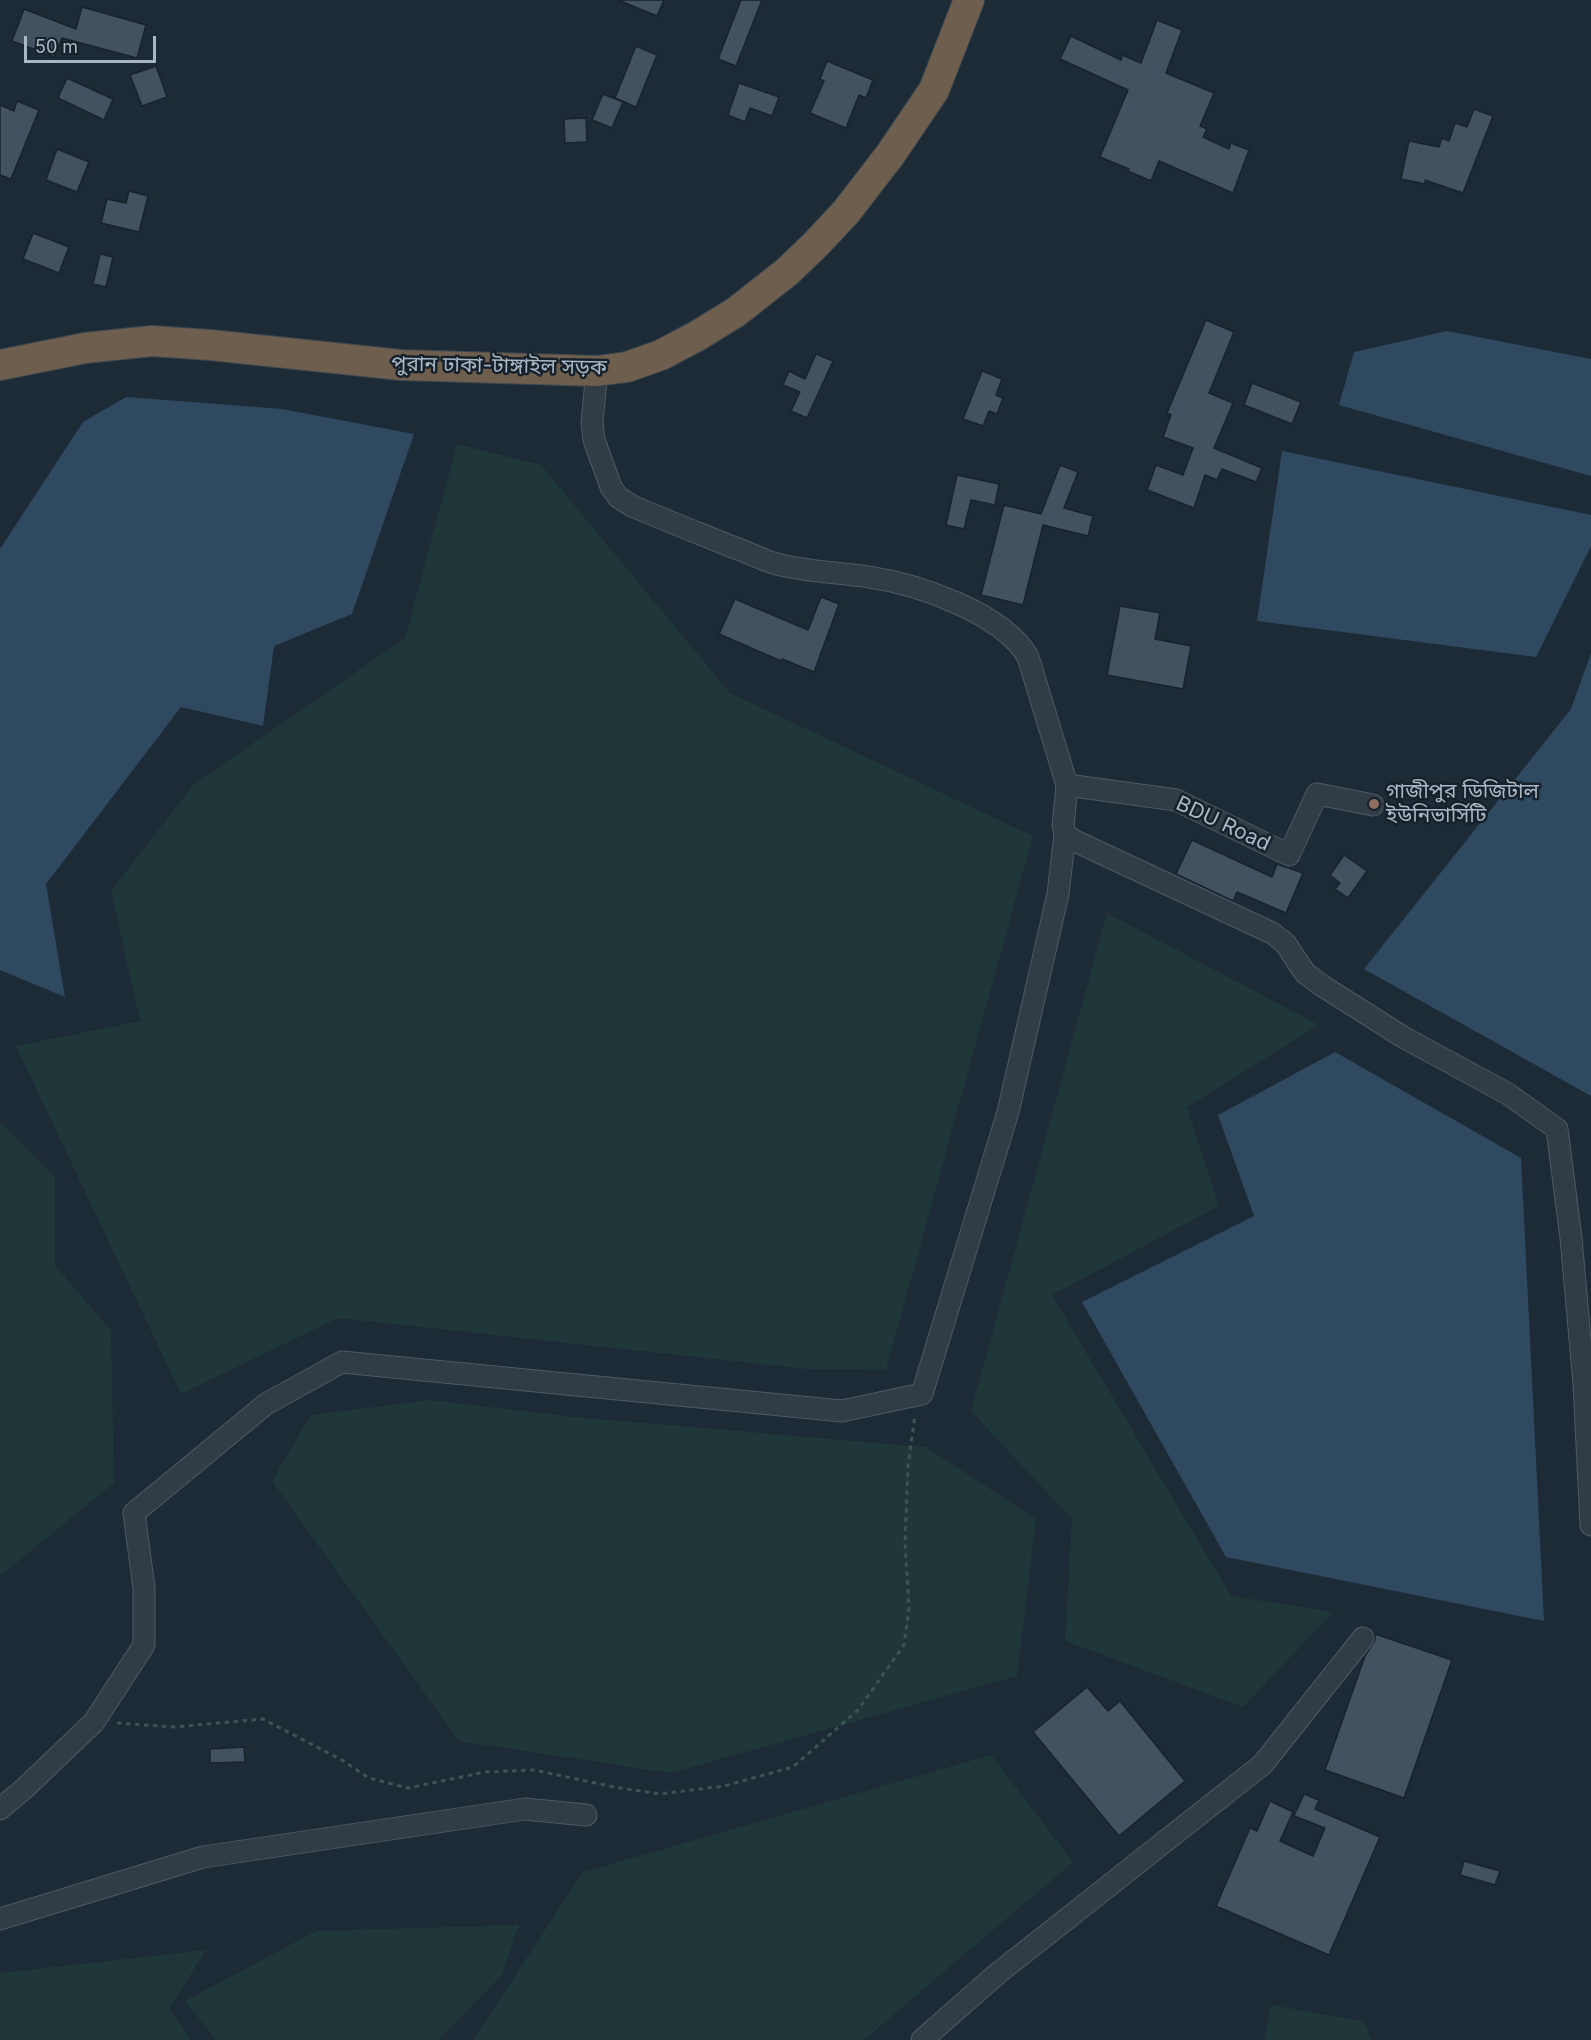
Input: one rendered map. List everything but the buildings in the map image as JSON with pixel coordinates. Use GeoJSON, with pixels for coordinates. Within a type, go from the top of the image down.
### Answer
{"type":"FeatureCollection","features":[{"type":"Feature","properties":{"kind":"highway","name":"পুরান ঢাকা-টাঙ্গাইল সড়ক"},"geometry":{"type":"LineString","coordinates":[[0,365],[85,348],[152,341],[401,365],[597,371],[627,367],[661,355],[736,312],[788,271],[846,212],[890,155],[934,90],[969,0]]}},
{"type":"Feature","properties":{"kind":"street"},"geometry":{"type":"LineString","coordinates":[[0,1809],[94,1722],[144,1645],[144,1588],[134,1513],[266,1404],[342,1362],[842,1411],[922,1394],[1008,1112],[1058,894],[1065,834],[1063,826],[1067,785],[1028,657],[1020,644],[997,624],[957,603],[916,588],[872,577],[802,569],[773,563],[632,506],[618,497],[611,486],[594,440],[592,422],[597,371]]}},
{"type":"Feature","properties":{"kind":"street","name":"BDU Road"},"geometry":{"type":"LineString","coordinates":[[1067,785],[1176,800],[1289,855],[1317,794],[1373,805]]}},
{"type":"Feature","properties":{"kind":"street"},"geometry":{"type":"LineString","coordinates":[[1065,834],[1073,840],[1272,933],[1285,943],[1305,973],[1321,986],[1403,1037],[1508,1094],[1557,1128],[1571,1238],[1580,1339],[1591,1525]]}},
{"type":"Feature","properties":{"kind":"street"},"geometry":{"type":"LineString","coordinates":[[922,2040],[997,1974],[1263,1764],[1363,1638]]}},
{"type":"Feature","properties":{"kind":"street"},"geometry":{"type":"LineString","coordinates":[[0,1919],[203,1857],[525,1809],[586,1815]]}},
{"type":"Feature","properties":{"kind":"path"},"geometry":{"type":"LineString","coordinates":[[94,1722],[174,1727],[263,1719],[342,1760],[369,1778],[408,1788],[485,1772],[534,1770],[660,1794],[724,1786],[793,1767],[858,1710],[904,1645],[909,1608],[905,1543],[908,1466],[915,1415],[922,1394]]}},
{"type":"Feature","properties":{"kind":"green space"},"geometry":{"type":"Polygon","coordinates":[[[457,444],[541,465],[730,693],[1033,836],[886,1370],[807,1369],[338,1318],[181,1394],[16,1046],[140,1021],[111,891],[193,785],[405,638],[457,444]]]}},
{"type":"Feature","properties":{"kind":"green space"},"geometry":{"type":"Polygon","coordinates":[[[1107,913],[1319,1025],[1187,1107],[1219,1206],[1052,1295],[1231,1596],[1333,1612],[1243,1707],[1065,1641],[1072,1519],[971,1411],[1107,913]]]}},
{"type":"Feature","properties":{"kind":"green space"},"geometry":{"type":"Polygon","coordinates":[[[0,1122],[55,1176],[55,1266],[111,1330],[114,1483],[0,1576],[0,1122]]]}},
{"type":"Feature","properties":{"kind":"green space"},"geometry":{"type":"Polygon","coordinates":[[[430,1400],[574,1417],[926,1447],[1036,1519],[1017,1676],[671,1773],[459,1741],[272,1481],[311,1415],[430,1400]]]}},
{"type":"Feature","properties":{"kind":"green space"},"geometry":{"type":"Polygon","coordinates":[[[991,1755],[1073,1862],[864,2040],[473,2040],[583,1872],[991,1755]]]}},
{"type":"Feature","properties":{"kind":"green space"},"geometry":{"type":"Polygon","coordinates":[[[519,1925],[502,1975],[439,2040],[216,2040],[185,2001],[316,1931],[519,1925]]]}},
{"type":"Feature","properties":{"kind":"green space"},"geometry":{"type":"Polygon","coordinates":[[[206,1950],[169,2009],[191,2040],[0,2040],[0,1973],[206,1950]]]}},
{"type":"Feature","properties":{"kind":"green space"},"geometry":{"type":"Polygon","coordinates":[[[1271,2005],[1364,2021],[1371,2040],[1264,2040],[1271,2005]]]}},
{"type":"Feature","properties":{"kind":"water"},"geometry":{"type":"Polygon","coordinates":[[[1447,331],[1591,359],[1591,476],[1339,405],[1354,352],[1447,331]]]}},
{"type":"Feature","properties":{"kind":"water"},"geometry":{"type":"Polygon","coordinates":[[[126,397],[282,409],[414,434],[352,614],[274,646],[263,726],[181,707],[46,884],[65,997],[0,970],[0,549],[83,422],[126,397]]]}},
{"type":"Feature","properties":{"kind":"water"},"geometry":{"type":"Polygon","coordinates":[[[1282,451],[1591,515],[1591,546],[1536,657],[1257,621],[1282,451]]]}},
{"type":"Feature","properties":{"kind":"water"},"geometry":{"type":"Polygon","coordinates":[[[1591,653],[1591,1096],[1364,969],[1571,709],[1591,653]]]}},
{"type":"Feature","properties":{"kind":"water"},"geometry":{"type":"Polygon","coordinates":[[[1335,1052],[1521,1158],[1544,1621],[1226,1557],[1082,1302],[1254,1216],[1218,1115],[1335,1052]]]}},
{"type":"Feature","properties":{"kind":"place","name":"গাজীপুর ডিজিটাল ইউনিভার্সিটি"},"geometry":{"type":"Point","coordinates":[1374,804]}}]}
